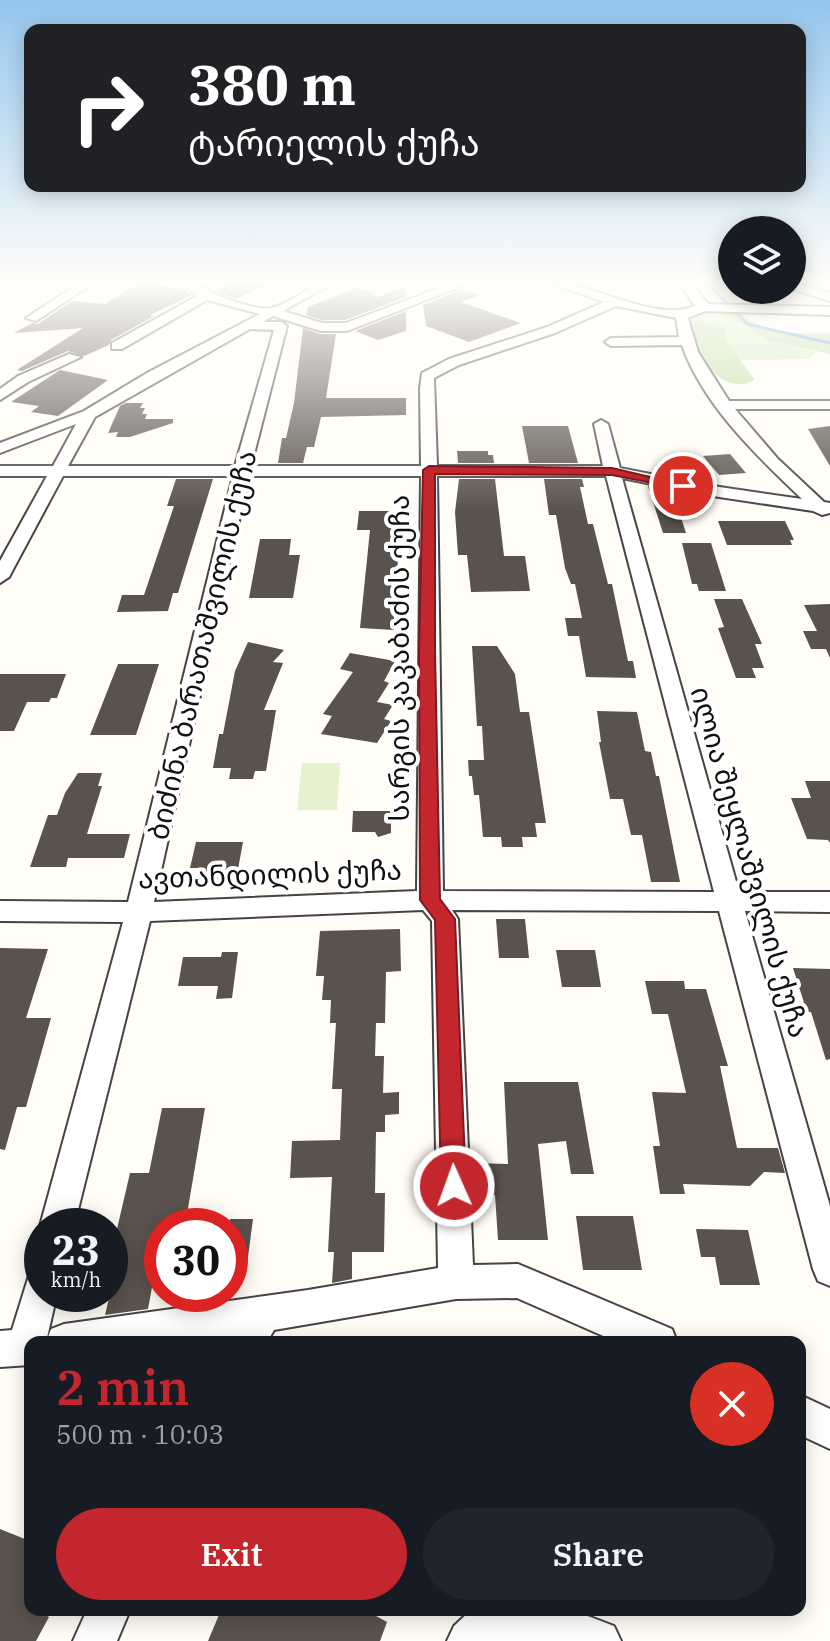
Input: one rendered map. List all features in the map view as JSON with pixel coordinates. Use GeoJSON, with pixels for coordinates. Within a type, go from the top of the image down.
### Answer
{"type":"FeatureCollection","features":[{"type":"Feature","properties":{"kind":"street"},"geometry":{"type":"LineString","coordinates":[[0,396],[23,379],[70,359]]}},
{"type":"Feature","properties":{"kind":"street"},"geometry":{"type":"LineString","coordinates":[[0,448],[89,414],[187,359]]}},
{"type":"Feature","properties":{"kind":"street","name":"ბიძინა ბარათაშვილის ქუჩა"},"geometry":{"type":"LineString","coordinates":[[62,1208],[139,912],[242,471],[273,359]]}},
{"type":"Feature","properties":{"kind":"street","name":"სარგის კაკაბაძის ქუჩა"},"geometry":{"type":"LineString","coordinates":[[456,1282],[445,919],[430,900],[427,651],[429,470],[425,412],[427,376],[464,359]]}},
{"type":"Feature","properties":{"kind":"street"},"geometry":{"type":"LineString","coordinates":[[696,359],[720,399],[774,464],[827,512]]}},
{"type":"Feature","properties":{"kind":"street"},"geometry":{"type":"LineString","coordinates":[[0,375],[23,379]]}},
{"type":"Feature","properties":{"kind":"street"},"geometry":{"type":"LineString","coordinates":[[720,399],[808,393]]}},
{"type":"Feature","properties":{"kind":"street"},"geometry":{"type":"LineString","coordinates":[[720,399],[830,405]]}},
{"type":"Feature","properties":{"kind":"street"},"geometry":{"type":"LineString","coordinates":[[0,577],[89,414]]}},
{"type":"Feature","properties":{"kind":"street","name":"ილია შეყლაშვილის ქუჩა"},"geometry":{"type":"LineString","coordinates":[[601,424],[727,900],[792,1119],[830,1269]]}},
{"type":"Feature","properties":{"kind":"street"},"geometry":{"type":"LineString","coordinates":[[0,471],[612,471],[827,512]]}},
{"type":"Feature","properties":{"kind":"street","name":"ავთანდილის ქუჩა"},"geometry":{"type":"LineString","coordinates":[[0,911],[139,912],[430,900],[830,902]]}},
{"type":"Feature","properties":{"kind":"street"},"geometry":{"type":"LineString","coordinates":[[146,1336],[255,1328],[456,1282],[518,1281],[645,1336]]}},
{"type":"Feature","properties":{"kind":"street"},"geometry":{"type":"LineString","coordinates":[[19,1348],[32,1312]]}},
{"type":"Feature","properties":{"kind":"street"},"geometry":{"type":"LineString","coordinates":[[806,1417],[830,1430]]}},
{"type":"Feature","properties":{"kind":"street"},"geometry":{"type":"LineString","coordinates":[[95,1641],[106,1616]]}},
{"type":"Feature","properties":{"kind":"street"},"geometry":{"type":"LineString","coordinates":[[469,1641],[486,1625],[563,1628],[599,1641]]}},
{"type":"Feature","properties":{"kind":"green space"},"geometry":{"type":"Polygon","coordinates":[[[704,359],[739,359],[755,380],[731,383],[711,370],[704,359]]]}},
{"type":"Feature","properties":{"kind":"green space"},"geometry":{"type":"Polygon","coordinates":[[[737,359],[809,359],[809,359],[737,359]]]}},
{"type":"Feature","properties":{"kind":"green space"},"geometry":{"type":"Polygon","coordinates":[[[302,763],[340,763],[337,810],[297,810],[302,763]]]}},
{"type":"Feature","properties":{"kind":"building"},"geometry":{"type":"Polygon","coordinates":[[[35,359],[51,359],[22,371],[17,370],[35,359]]]}},
{"type":"Feature","properties":{"kind":"building"},"geometry":{"type":"Polygon","coordinates":[[[299,359],[332,359],[326,398],[406,398],[406,415],[321,417],[314,447],[307,447],[303,463],[278,463],[282,438],[286,438],[299,359]]]}},
{"type":"Feature","properties":{"kind":"building"},"geometry":{"type":"Polygon","coordinates":[[[60,370],[108,380],[58,416],[31,412],[39,406],[11,402],[60,370]]]}},
{"type":"Feature","properties":{"kind":"building"},"geometry":{"type":"Polygon","coordinates":[[[143,403],[140,408],[145,408],[142,414],[147,414],[145,419],[173,419],[173,423],[130,437],[116,437],[118,432],[108,433],[120,406],[143,403]]]}},
{"type":"Feature","properties":{"kind":"building"},"geometry":{"type":"Polygon","coordinates":[[[522,426],[568,426],[578,463],[529,463],[522,426]]]}},
{"type":"Feature","properties":{"kind":"building"},"geometry":{"type":"Polygon","coordinates":[[[830,426],[830,466],[808,429],[830,426]]]}},
{"type":"Feature","properties":{"kind":"building"},"geometry":{"type":"Polygon","coordinates":[[[457,451],[488,451],[488,455],[493,455],[494,463],[458,463],[457,451]]]}},
{"type":"Feature","properties":{"kind":"building"},"geometry":{"type":"Polygon","coordinates":[[[730,454],[746,473],[719,475],[703,456],[730,454]]]}},
{"type":"Feature","properties":{"kind":"building"},"geometry":{"type":"Polygon","coordinates":[[[176,479],[213,479],[178,593],[173,593],[168,611],[117,612],[122,595],[144,595],[174,506],[167,506],[176,479]]]}},
{"type":"Feature","properties":{"kind":"building"},"geometry":{"type":"Polygon","coordinates":[[[459,479],[495,479],[504,556],[525,556],[530,591],[471,592],[467,555],[458,555],[455,512],[459,479]]]}},
{"type":"Feature","properties":{"kind":"building"},"geometry":{"type":"Polygon","coordinates":[[[544,479],[582,479],[584,487],[580,487],[588,524],[593,524],[608,584],[612,584],[628,661],[633,661],[636,678],[586,677],[579,636],[568,636],[565,618],[582,618],[575,584],[571,584],[565,568],[556,515],[549,515],[544,479]]]}},
{"type":"Feature","properties":{"kind":"building"},"geometry":{"type":"Polygon","coordinates":[[[648,486],[674,496],[686,533],[663,533],[648,486]]]}},
{"type":"Feature","properties":{"kind":"building"},"geometry":{"type":"Polygon","coordinates":[[[359,511],[396,511],[398,571],[394,571],[394,630],[360,628],[370,530],[357,530],[359,511]]]}},
{"type":"Feature","properties":{"kind":"building"},"geometry":{"type":"Polygon","coordinates":[[[718,521],[785,521],[794,540],[790,540],[792,545],[727,545],[718,521]]]}},
{"type":"Feature","properties":{"kind":"building"},"geometry":{"type":"Polygon","coordinates":[[[260,539],[291,539],[289,555],[300,555],[293,598],[249,598],[260,539]]]}},
{"type":"Feature","properties":{"kind":"building"},"geometry":{"type":"Polygon","coordinates":[[[682,543],[711,543],[726,591],[699,591],[697,584],[692,584],[682,543]]]}},
{"type":"Feature","properties":{"kind":"building"},"geometry":{"type":"Polygon","coordinates":[[[714,599],[742,599],[762,644],[755,644],[764,668],[752,668],[756,678],[736,678],[718,628],[724,627],[714,599]]]}},
{"type":"Feature","properties":{"kind":"building"},"geometry":{"type":"Polygon","coordinates":[[[830,604],[830,658],[826,649],[811,649],[803,631],[817,631],[804,605],[830,604]]]}},
{"type":"Feature","properties":{"kind":"building"},"geometry":{"type":"Polygon","coordinates":[[[248,642],[284,650],[273,662],[283,663],[264,710],[276,710],[266,771],[255,771],[253,779],[229,779],[231,768],[213,768],[235,671],[248,642]]]}},
{"type":"Feature","properties":{"kind":"building"},"geometry":{"type":"Polygon","coordinates":[[[472,646],[497,646],[515,674],[520,712],[529,712],[546,823],[535,823],[537,837],[522,837],[523,847],[502,847],[501,837],[483,837],[479,795],[474,795],[468,760],[484,760],[482,726],[477,726],[472,646]]]}},
{"type":"Feature","properties":{"kind":"building"},"geometry":{"type":"Polygon","coordinates":[[[350,653],[395,661],[384,681],[389,683],[377,702],[393,705],[384,719],[391,721],[377,743],[321,734],[332,716],[323,714],[353,672],[340,669],[350,653]]]}},
{"type":"Feature","properties":{"kind":"building"},"geometry":{"type":"Polygon","coordinates":[[[118,664],[159,664],[136,735],[90,735],[118,664]]]}},
{"type":"Feature","properties":{"kind":"building"},"geometry":{"type":"Polygon","coordinates":[[[0,674],[66,674],[57,698],[51,698],[49,702],[27,702],[14,731],[0,731],[0,674]]]}},
{"type":"Feature","properties":{"kind":"building"},"geometry":{"type":"Polygon","coordinates":[[[597,711],[637,712],[645,751],[651,752],[656,776],[659,776],[680,882],[651,882],[642,835],[631,835],[623,799],[610,799],[599,742],[597,711]]]}},
{"type":"Feature","properties":{"kind":"building"},"geometry":{"type":"Polygon","coordinates":[[[78,773],[102,773],[98,786],[102,786],[87,834],[130,834],[124,858],[68,858],[66,867],[30,867],[48,815],[57,815],[65,793],[78,773]]]}},
{"type":"Feature","properties":{"kind":"building"},"geometry":{"type":"Polygon","coordinates":[[[805,781],[830,781],[830,843],[828,840],[807,839],[791,798],[811,798],[805,781]]]}},
{"type":"Feature","properties":{"kind":"building"},"geometry":{"type":"Polygon","coordinates":[[[353,811],[391,811],[391,833],[378,837],[375,832],[352,832],[353,811]]]}},
{"type":"Feature","properties":{"kind":"building"},"geometry":{"type":"Polygon","coordinates":[[[196,842],[243,842],[236,880],[202,880],[205,868],[190,868],[196,842]]]}},
{"type":"Feature","properties":{"kind":"building"},"geometry":{"type":"Polygon","coordinates":[[[496,919],[525,919],[529,958],[499,958],[496,919]]]}},
{"type":"Feature","properties":{"kind":"building"},"geometry":{"type":"Polygon","coordinates":[[[400,929],[401,971],[386,972],[385,1023],[376,1023],[375,1056],[384,1056],[383,1093],[399,1092],[399,1114],[385,1115],[385,1132],[376,1132],[375,1193],[385,1193],[384,1252],[352,1252],[352,1279],[332,1283],[334,1252],[328,1252],[332,1177],[290,1178],[292,1141],[340,1140],[342,1089],[332,1089],[336,1023],[330,1023],[331,1000],[322,1000],[324,976],[316,976],[320,931],[400,929]]]}},
{"type":"Feature","properties":{"kind":"building"},"geometry":{"type":"Polygon","coordinates":[[[0,948],[48,949],[26,1018],[51,1018],[26,1107],[17,1107],[5,1150],[0,1149],[0,948]]]}},
{"type":"Feature","properties":{"kind":"building"},"geometry":{"type":"Polygon","coordinates":[[[556,950],[595,950],[601,987],[562,987],[556,950]]]}},
{"type":"Feature","properties":{"kind":"building"},"geometry":{"type":"Polygon","coordinates":[[[222,952],[238,952],[232,998],[216,999],[218,986],[178,986],[183,957],[221,957],[222,952]]]}},
{"type":"Feature","properties":{"kind":"building"},"geometry":{"type":"Polygon","coordinates":[[[793,968],[830,969],[830,1059],[826,1060],[793,968]]]}},
{"type":"Feature","properties":{"kind":"building"},"geometry":{"type":"Polygon","coordinates":[[[645,981],[684,981],[685,989],[706,989],[728,1066],[720,1066],[737,1148],[778,1148],[785,1173],[764,1172],[750,1186],[683,1184],[685,1194],[660,1194],[653,1146],[660,1146],[652,1092],[686,1093],[668,1014],[652,1014],[645,981]]]}},
{"type":"Feature","properties":{"kind":"building"},"geometry":{"type":"Polygon","coordinates":[[[504,1082],[578,1082],[594,1174],[571,1174],[566,1141],[538,1144],[548,1240],[498,1240],[495,1195],[473,1194],[472,1163],[508,1164],[504,1082]]]}},
{"type":"Feature","properties":{"kind":"building"},"geometry":{"type":"Polygon","coordinates":[[[162,1108],[205,1108],[188,1208],[144,1208],[144,1310],[128,1312],[128,1208],[122,1208],[130,1173],[149,1173],[162,1108]]]}},
{"type":"Feature","properties":{"kind":"building"},"geometry":{"type":"Polygon","coordinates":[[[576,1216],[633,1216],[642,1270],[583,1270],[576,1216]]]}},
{"type":"Feature","properties":{"kind":"building"},"geometry":{"type":"Polygon","coordinates":[[[248,1219],[253,1219],[248,1257],[248,1219]]]}},
{"type":"Feature","properties":{"kind":"building"},"geometry":{"type":"Polygon","coordinates":[[[696,1229],[748,1230],[760,1285],[720,1285],[715,1257],[701,1257],[696,1229]]]}},
{"type":"Feature","properties":{"kind":"building"},"geometry":{"type":"Polygon","coordinates":[[[0,1529],[24,1539],[24,1616],[49,1617],[36,1641],[0,1641],[0,1529]]]}},
{"type":"Feature","properties":{"kind":"building"},"geometry":{"type":"Polygon","coordinates":[[[218,1616],[376,1616],[387,1622],[380,1641],[208,1641],[218,1616]]]}},
{"type":"Feature","properties":{"kind":"route"},"geometry":{"type":"LineString","coordinates":[[454,1186],[445,919],[430,900],[427,651],[429,470],[612,471],[683,486]]}}]}
